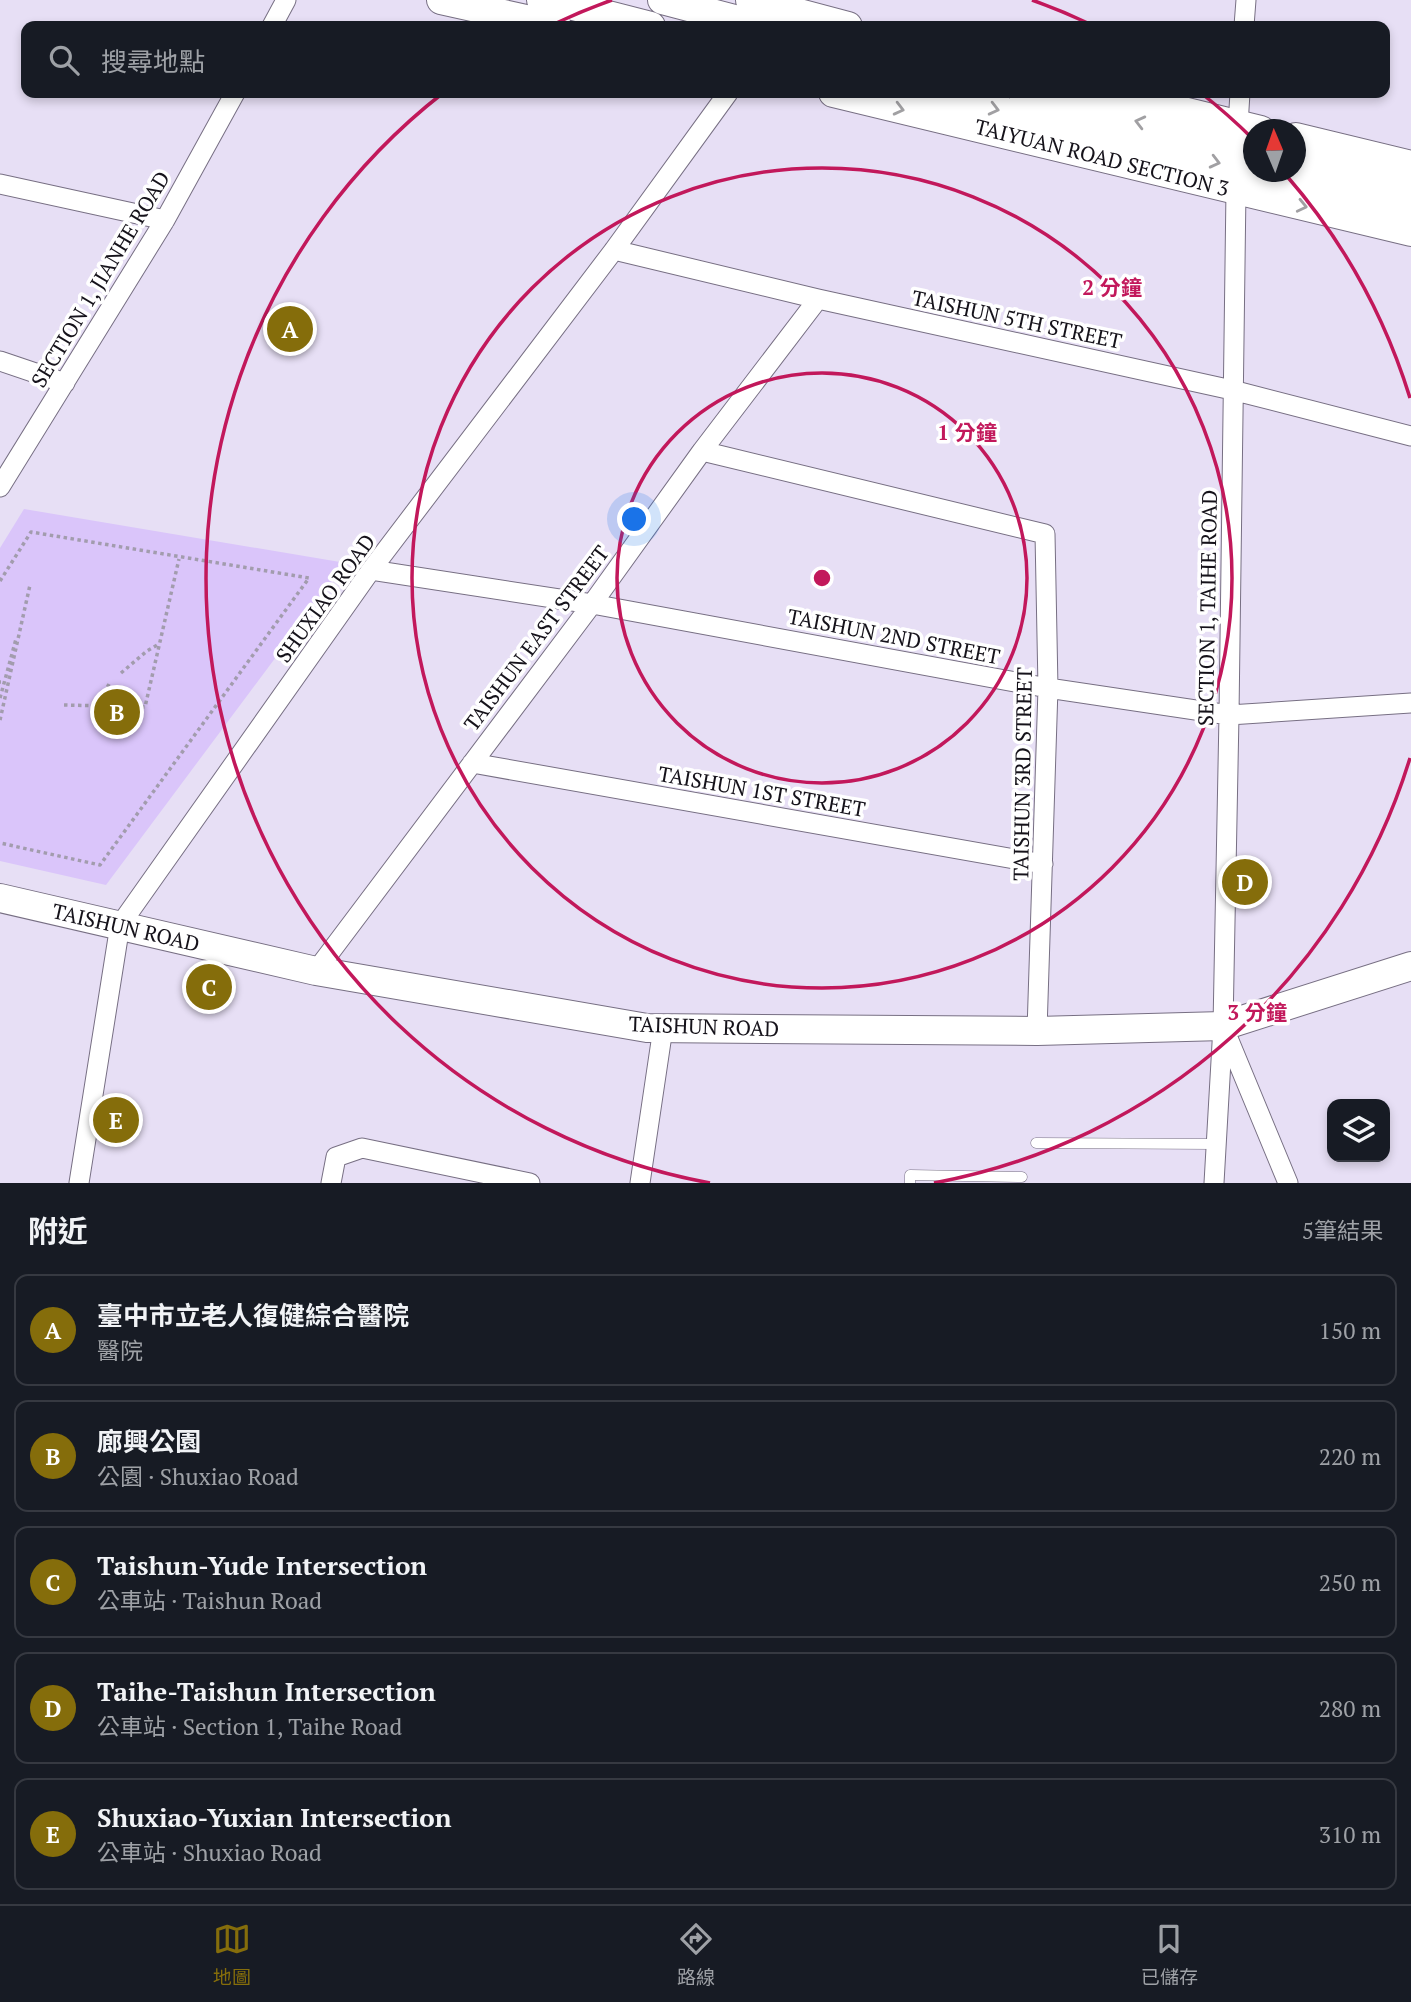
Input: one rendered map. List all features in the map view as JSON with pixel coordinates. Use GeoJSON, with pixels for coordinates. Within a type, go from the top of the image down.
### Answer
{"type":"FeatureCollection","features":[{"type":"Feature","properties":{"kind":"main road"},"geometry":{"type":"LineString","coordinates":[[441,0],[535,21]]}},
{"type":"Feature","properties":{"kind":"main road"},"geometry":{"type":"LineString","coordinates":[[541,0],[631,21]]}},
{"type":"Feature","properties":{"kind":"main road"},"geometry":{"type":"LineString","coordinates":[[663,0],[809,21]]}},
{"type":"Feature","properties":{"kind":"main road","name":"TAIYUAN ROAD SECTION 3"},"geometry":{"type":"LineString","coordinates":[[857,98],[1243,177]]}},
{"type":"Feature","properties":{"kind":"main road","name":"TAIYUAN ROAD SECTION 3"},"geometry":{"type":"LineString","coordinates":[[946,98],[1243,177]]}},
{"type":"Feature","properties":{"kind":"main road","name":"TAIYUAN ROAD SECTION 3"},"geometry":{"type":"LineString","coordinates":[[1043,98],[1243,147]]}},
{"type":"Feature","properties":{"kind":"main road"},"geometry":{"type":"LineString","coordinates":[[1131,98],[1243,125]]}},
{"type":"Feature","properties":{"kind":"main road"},"geometry":{"type":"LineString","coordinates":[[1306,139],[1411,165]]}},
{"type":"Feature","properties":{"kind":"main road"},"geometry":{"type":"LineString","coordinates":[[1306,162],[1411,188]]}},
{"type":"Feature","properties":{"kind":"main road","name":"TAIYUAN ROAD SECTION 3"},"geometry":{"type":"LineString","coordinates":[[1260,182],[1411,232]]}},
{"type":"Feature","properties":{"kind":"main road","name":"TAIYUAN ROAD SECTION 3"},"geometry":{"type":"LineString","coordinates":[[1268,182],[1411,210]]}},
{"type":"Feature","properties":{"kind":"main road","name":"TAISHUN ROAD"},"geometry":{"type":"LineString","coordinates":[[0,898],[316,971],[647,1028],[1037,1031],[1223,1026],[1411,966]]}},
{"type":"Feature","properties":{"kind":"street"},"geometry":{"type":"LineString","coordinates":[[275,21],[286,0]]}},
{"type":"Feature","properties":{"kind":"street"},"geometry":{"type":"LineString","coordinates":[[1244,21],[1246,0]]}},
{"type":"Feature","properties":{"kind":"street","name":"SECTION 1, JIANHE ROAD"},"geometry":{"type":"LineString","coordinates":[[0,487],[165,220],[232,98]]}},
{"type":"Feature","properties":{"kind":"street","name":"SHUXIAO ROAD"},"geometry":{"type":"LineString","coordinates":[[79,1183],[120,925],[372,570],[614,250],[724,98]]}},
{"type":"Feature","properties":{"kind":"street"},"geometry":{"type":"LineString","coordinates":[[1241,98],[1248,119]]}},
{"type":"Feature","properties":{"kind":"street","name":"SECTION 1, TAIHE ROAD"},"geometry":{"type":"LineString","coordinates":[[1214,1183],[1223,1026],[1232,390],[1248,182]]}},
{"type":"Feature","properties":{"kind":"street"},"geometry":{"type":"LineString","coordinates":[[0,184],[165,220]]}},
{"type":"Feature","properties":{"kind":"street","name":"TAISHUN 5TH STREET"},"geometry":{"type":"LineString","coordinates":[[614,250],[818,299],[1232,390],[1411,436]]}},
{"type":"Feature","properties":{"kind":"street","name":"TAISHUN EAST STREET"},"geometry":{"type":"LineString","coordinates":[[316,971],[818,299]]}},
{"type":"Feature","properties":{"kind":"street"},"geometry":{"type":"LineString","coordinates":[[0,362],[65,383]]}},
{"type":"Feature","properties":{"kind":"street","name":"TAISHUN 3RD STREET"},"geometry":{"type":"LineString","coordinates":[[702,451],[1045,534],[1048,688],[1037,1031]]}},
{"type":"Feature","properties":{"kind":"street","name":"TAISHUN 2ND STREET"},"geometry":{"type":"LineString","coordinates":[[372,570],[592,604],[1048,688],[1229,715],[1411,703]]}},
{"type":"Feature","properties":{"kind":"street","name":"TAISHUN 1ST STREET"},"geometry":{"type":"LineString","coordinates":[[472,763],[1043,864]]}},
{"type":"Feature","properties":{"kind":"street","name":"SECTION 1, TAIHE ROAD"},"geometry":{"type":"LineString","coordinates":[[1223,1026],[1288,1183]]}},
{"type":"Feature","properties":{"kind":"street"},"geometry":{"type":"LineString","coordinates":[[640,1183],[663,1028]]}},
{"type":"Feature","properties":{"kind":"street"},"geometry":{"type":"LineString","coordinates":[[331,1183],[337,1157],[362,1148],[530,1183]]}},
{"type":"Feature","properties":{"kind":"lane"},"geometry":{"type":"LineString","coordinates":[[1036,1143],[1215,1144]]}},
{"type":"Feature","properties":{"kind":"lane"},"geometry":{"type":"LineString","coordinates":[[910,1183],[911,1175],[1022,1177]]}},
{"type":"Feature","properties":{"kind":"path"},"geometry":{"type":"LineString","coordinates":[[0,581],[31,532],[309,578],[100,865],[0,843]]}},
{"type":"Feature","properties":{"kind":"path"},"geometry":{"type":"LineString","coordinates":[[64,705],[145,707],[179,559]]}},
{"type":"Feature","properties":{"kind":"path"},"geometry":{"type":"LineString","coordinates":[[0,698],[30,585],[0,720]]}},
{"type":"Feature","properties":{"kind":"path"},"geometry":{"type":"LineString","coordinates":[[121,673],[159,644]]}},
{"type":"Feature","properties":{"kind":"path"},"geometry":{"type":"LineString","coordinates":[[97,705],[109,684]]}},
{"type":"Feature","properties":{"kind":"shaded area"},"geometry":{"type":"Polygon","coordinates":[[[24,509],[346,563],[106,885],[0,861],[0,548],[24,509]]]}},
{"type":"Feature","properties":{"kind":"place","name":"臺中市立老人復健綜合醫院"},"geometry":{"type":"Point","coordinates":[290,329]}},
{"type":"Feature","properties":{"kind":"place","name":"廊興公園"},"geometry":{"type":"Point","coordinates":[117,712]}},
{"type":"Feature","properties":{"kind":"place","name":"Taihe-Taishun Intersection"},"geometry":{"type":"Point","coordinates":[1245,882]}},
{"type":"Feature","properties":{"kind":"place","name":"Taishun-Yude Intersection"},"geometry":{"type":"Point","coordinates":[209,987]}},
{"type":"Feature","properties":{"kind":"place","name":"Shuxiao-Yuxian Intersection"},"geometry":{"type":"Point","coordinates":[116,1120]}}]}
